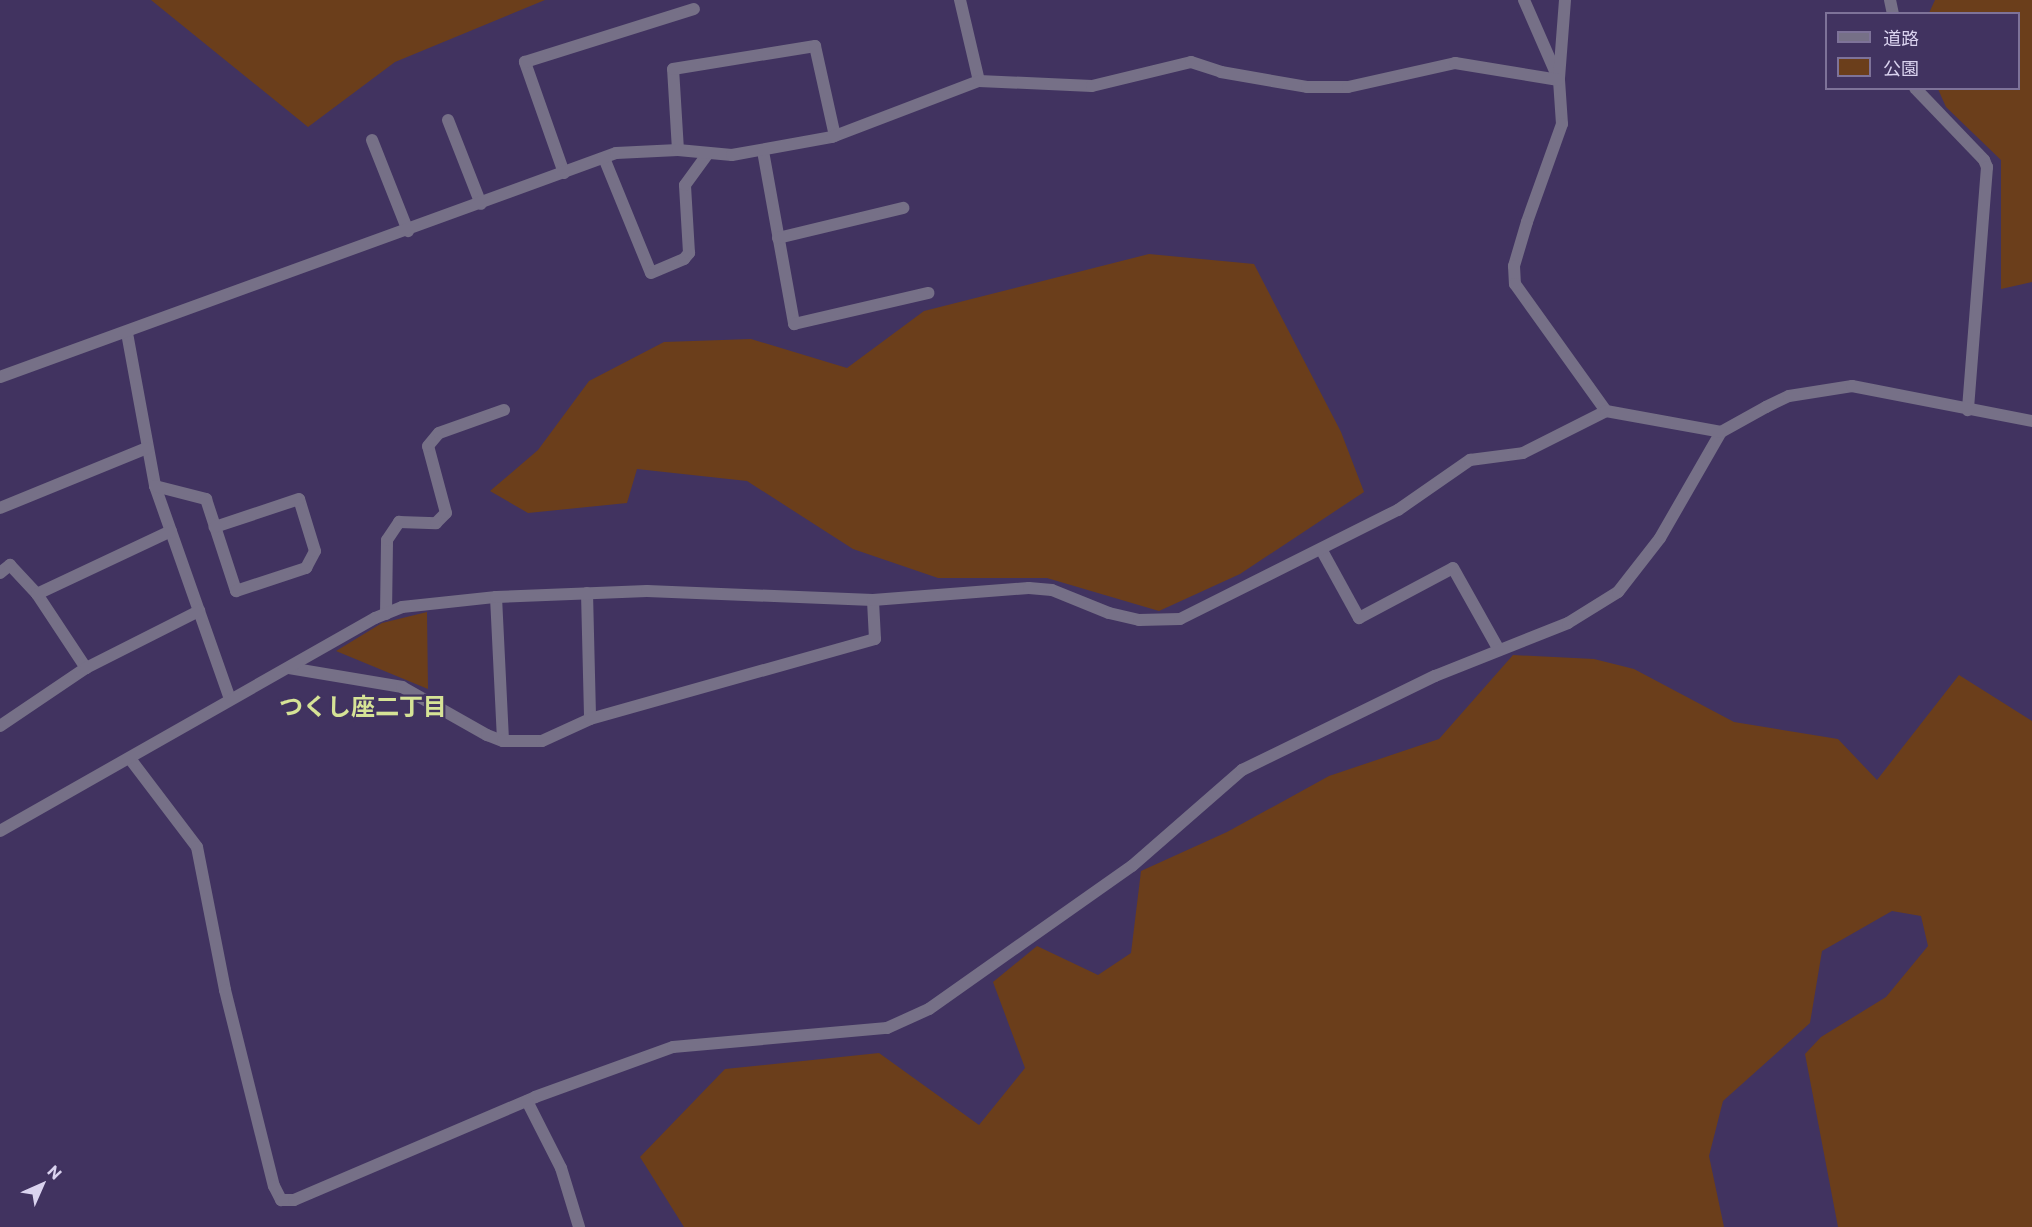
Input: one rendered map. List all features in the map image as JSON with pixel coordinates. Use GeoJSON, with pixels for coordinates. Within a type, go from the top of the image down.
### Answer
{"type":"FeatureCollection","features":[{"type":"Feature","properties":{"kind":"street"},"geometry":{"type":"LineString","coordinates":[[960,0],[979,81]]}},
{"type":"Feature","properties":{"kind":"street"},"geometry":{"type":"LineString","coordinates":[[1524,0],[1559,80]]}},
{"type":"Feature","properties":{"kind":"street"},"geometry":{"type":"LineString","coordinates":[[1565,0],[1559,80],[1562,124],[1514,266],[1515,284],[1606,411]]}},
{"type":"Feature","properties":{"kind":"street"},"geometry":{"type":"LineString","coordinates":[[564,173],[525,62],[694,9]]}},
{"type":"Feature","properties":{"kind":"street"},"geometry":{"type":"LineString","coordinates":[[678,150],[673,69],[815,46],[835,136]]}},
{"type":"Feature","properties":{"kind":"street"},"geometry":{"type":"LineString","coordinates":[[0,377],[408,231],[616,153],[678,150],[708,153],[762,151],[835,136],[979,81],[1092,86],[1191,62],[1221,72],[1307,87],[1348,87],[1455,63],[1559,80]]}},
{"type":"Feature","properties":{"kind":"street"},"geometry":{"type":"LineString","coordinates":[[1917,90],[1984,160],[1987,167],[1968,410]]}},
{"type":"Feature","properties":{"kind":"street"},"geometry":{"type":"LineString","coordinates":[[448,120],[481,204]]}},
{"type":"Feature","properties":{"kind":"street"},"geometry":{"type":"LineString","coordinates":[[372,140],[408,231]]}},
{"type":"Feature","properties":{"kind":"street"},"geometry":{"type":"LineString","coordinates":[[762,151],[794,324],[927,293]]}},
{"type":"Feature","properties":{"kind":"street"},"geometry":{"type":"LineString","coordinates":[[604,158],[651,273],[684,259],[688,253],[685,185],[708,153]]}},
{"type":"Feature","properties":{"kind":"street"},"geometry":{"type":"LineString","coordinates":[[778,238],[903,208]]}},
{"type":"Feature","properties":{"kind":"street"},"geometry":{"type":"LineString","coordinates":[[127,333],[154,486],[230,699]]}},
{"type":"Feature","properties":{"kind":"street"},"geometry":{"type":"LineString","coordinates":[[131,760],[196,847],[253,1108],[281,1200],[294,1200],[379,1166],[527,1101],[674,1047],[886,1028],[929,1009],[1132,866],[1242,770],[1435,676],[1568,623],[1630,581],[1721,432],[1789,396],[1852,386],[2032,421]]}},
{"type":"Feature","properties":{"kind":"street"},"geometry":{"type":"LineString","coordinates":[[386,614],[387,540],[399,522],[436,523],[446,513],[428,446],[439,433],[504,410]]}},
{"type":"Feature","properties":{"kind":"street"},"geometry":{"type":"LineString","coordinates":[[0,831],[131,760],[230,699],[402,607],[496,597],[647,591],[873,600],[1029,588],[1052,590],[1119,615],[1180,619],[1398,510],[1470,460],[1523,453],[1606,411],[1721,432]]}},
{"type":"Feature","properties":{"kind":"street"},"geometry":{"type":"LineString","coordinates":[[0,508],[147,448]]}},
{"type":"Feature","properties":{"kind":"street"},"geometry":{"type":"LineString","coordinates":[[154,486],[206,499],[215,527],[236,591],[306,568],[315,551],[299,499],[215,527]]}},
{"type":"Feature","properties":{"kind":"street"},"geometry":{"type":"LineString","coordinates":[[37,594],[171,531]]}},
{"type":"Feature","properties":{"kind":"street"},"geometry":{"type":"LineString","coordinates":[[1321,549],[1359,618],[1453,568],[1499,650]]}},
{"type":"Feature","properties":{"kind":"street"},"geometry":{"type":"LineString","coordinates":[[0,573],[10,565],[37,594],[86,668]]}},
{"type":"Feature","properties":{"kind":"street"},"geometry":{"type":"LineString","coordinates":[[587,593],[590,719]]}},
{"type":"Feature","properties":{"kind":"street"},"geometry":{"type":"LineString","coordinates":[[496,597],[503,741]]}},
{"type":"Feature","properties":{"kind":"street"},"geometry":{"type":"LineString","coordinates":[[289,668],[402,687],[456,720],[503,741],[542,741],[590,719],[875,639],[873,600]]}},
{"type":"Feature","properties":{"kind":"street"},"geometry":{"type":"LineString","coordinates":[[0,726],[86,668],[199,610]]}},
{"type":"Feature","properties":{"kind":"street"},"geometry":{"type":"LineString","coordinates":[[527,1101],[561,1168],[579,1227]]}},
{"type":"Feature","properties":{"kind":"green space"},"geometry":{"type":"Polygon","coordinates":[[[151,0],[545,0],[395,62],[308,127],[151,0]]]}},
{"type":"Feature","properties":{"kind":"green space"},"geometry":{"type":"Polygon","coordinates":[[[1935,0],[2032,0],[2032,282],[2001,289],[2001,160],[1946,107],[1938,90],[2020,90],[2020,12],[1929,12],[1935,0]]]}},
{"type":"Feature","properties":{"kind":"green space"},"geometry":{"type":"Polygon","coordinates":[[[1149,254],[1254,264],[1341,432],[1364,492],[1240,574],[1159,611],[1047,578],[938,578],[853,549],[747,481],[637,469],[627,503],[528,513],[490,491],[538,450],[589,381],[664,342],[751,339],[847,368],[924,311],[1149,254]]]}},
{"type":"Feature","properties":{"kind":"green space"},"geometry":{"type":"Polygon","coordinates":[[[427,612],[428,689],[336,651],[382,623],[427,612]]]}},
{"type":"Feature","properties":{"kind":"green space"},"geometry":{"type":"Polygon","coordinates":[[[1513,655],[1594,659],[1634,669],[1734,722],[1838,739],[1877,780],[1959,675],[2032,721],[2032,1227],[1838,1227],[1805,1054],[1821,1037],[1886,997],[1928,946],[1921,916],[1892,911],[1822,951],[1810,1023],[1723,1101],[1709,1156],[1724,1227],[684,1227],[640,1157],[725,1069],[879,1053],[979,1125],[1025,1068],[993,982],[1037,946],[1098,975],[1131,953],[1141,871],[1227,832],[1329,776],[1439,739],[1513,655]]]}},
{"type":"Feature","properties":{"kind":"district","name":"つくし座二丁目"},"geometry":{"type":"Point","coordinates":[363,706]}}]}
